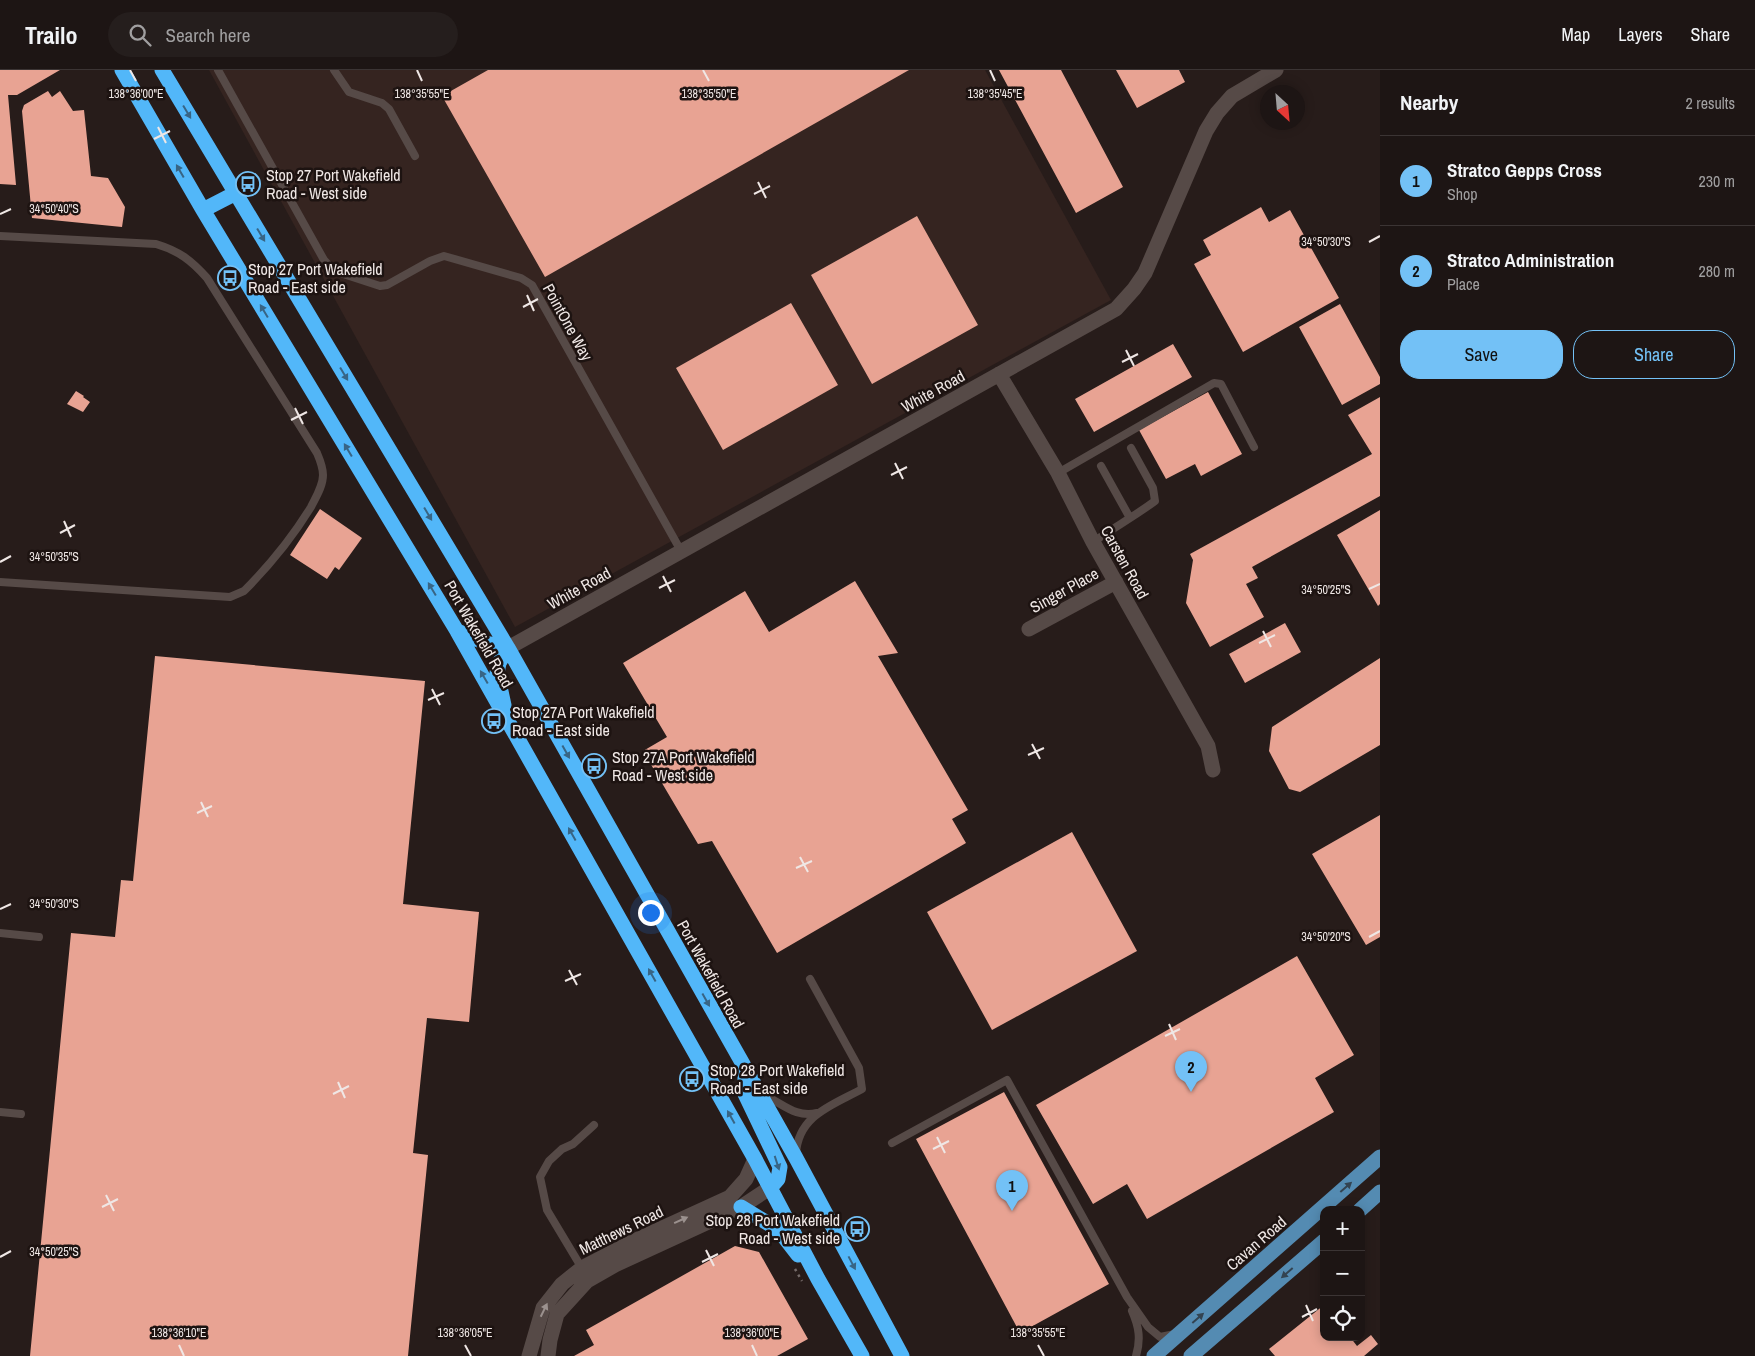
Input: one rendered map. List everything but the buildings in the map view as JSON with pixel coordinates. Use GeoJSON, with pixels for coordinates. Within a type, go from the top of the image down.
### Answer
{"type":"FeatureCollection","features":[{"type":"Feature","properties":{"kind":"highway","name":"Port Wakefield Road"},"geometry":{"type":"LineString","coordinates":[[122,70],[203,210],[457,631],[755,1159],[818,1279],[862,1356]]}},
{"type":"Feature","properties":{"kind":"highway","name":"Port Wakefield Road"},"geometry":{"type":"LineString","coordinates":[[162,70],[508,648],[744,1069],[796,1158],[902,1356]]}},
{"type":"Feature","properties":{"kind":"highway"},"geometry":{"type":"LineString","coordinates":[[203,210],[236,193]]}},
{"type":"Feature","properties":{"kind":"highway"},"geometry":{"type":"LineString","coordinates":[[457,631],[486,643],[508,648],[498,663],[497,673],[506,717]]}},
{"type":"Feature","properties":{"kind":"highway"},"geometry":{"type":"LineString","coordinates":[[744,1069],[745,1094],[780,1167],[778,1179],[770,1187]]}},
{"type":"Feature","properties":{"kind":"highway"},"geometry":{"type":"LineString","coordinates":[[741,1207],[780,1231],[793,1250],[818,1279]]}},
{"type":"Feature","properties":{"kind":"main road","name":"Cavan Road"},"geometry":{"type":"LineString","coordinates":[[1154,1356],[1380,1157]]}},
{"type":"Feature","properties":{"kind":"main road"},"geometry":{"type":"LineString","coordinates":[[1364,1206],[1380,1192]]}},
{"type":"Feature","properties":{"kind":"main road"},"geometry":{"type":"LineString","coordinates":[[1191,1356],[1320,1244]]}},
{"type":"Feature","properties":{"kind":"street","name":"White Road"},"geometry":{"type":"LineString","coordinates":[[508,648],[1116,309],[1145,273],[1206,131],[1217,113],[1232,96],[1276,70]]}},
{"type":"Feature","properties":{"kind":"street","name":"Carsten Road"},"geometry":{"type":"LineString","coordinates":[[999,374],[1058,473],[1093,542],[1208,746],[1212,770]]}},
{"type":"Feature","properties":{"kind":"street","name":"Singer Place"},"geometry":{"type":"LineString","coordinates":[[1029,629],[1116,582]]}},
{"type":"Feature","properties":{"kind":"street","name":"Matthews Road"},"geometry":{"type":"LineString","coordinates":[[548,1356],[550,1340],[558,1314],[577,1290],[585,1274],[636,1240],[730,1197],[746,1179],[755,1159]]}},
{"type":"Feature","properties":{"kind":"street","name":"Matthews Road"},"geometry":{"type":"LineString","coordinates":[[530,1356],[542,1308],[562,1284],[585,1274],[615,1265],[741,1207],[770,1187]]}},
{"type":"Feature","properties":{"kind":"lane","name":"PointOne Way"},"geometry":{"type":"LineString","coordinates":[[218,70],[324,260],[334,272],[380,286],[387,285],[430,261],[444,256],[521,278],[532,285],[680,551]]}},
{"type":"Feature","properties":{"kind":"lane"},"geometry":{"type":"LineString","coordinates":[[334,70],[349,92],[382,103],[389,109],[415,156]]}},
{"type":"Feature","properties":{"kind":"lane"},"geometry":{"type":"LineString","coordinates":[[0,236],[156,244],[172,249],[185,257],[206,278],[316,453],[324,476],[320,488],[300,526],[284,548],[244,591],[237,595],[230,597],[0,582]]}},
{"type":"Feature","properties":{"kind":"lane"},"geometry":{"type":"LineString","coordinates":[[1058,473],[1214,383],[1221,384],[1254,447]]}},
{"type":"Feature","properties":{"kind":"lane"},"geometry":{"type":"LineString","coordinates":[[1093,542],[1155,501],[1153,488],[1131,448]]}},
{"type":"Feature","properties":{"kind":"lane"},"geometry":{"type":"LineString","coordinates":[[1101,466],[1130,518]]}},
{"type":"Feature","properties":{"kind":"lane"},"geometry":{"type":"LineString","coordinates":[[0,934],[39,937]]}},
{"type":"Feature","properties":{"kind":"lane"},"geometry":{"type":"LineString","coordinates":[[796,1158],[798,1137],[806,1124],[819,1113],[862,1089],[859,1068],[810,980]]}},
{"type":"Feature","properties":{"kind":"lane"},"geometry":{"type":"LineString","coordinates":[[892,1144],[1007,1080],[1127,1297],[1148,1327],[1160,1337],[1180,1334]]}},
{"type":"Feature","properties":{"kind":"lane"},"geometry":{"type":"LineString","coordinates":[[758,1093],[771,1098],[791,1112],[808,1115],[819,1113]]}},
{"type":"Feature","properties":{"kind":"lane"},"geometry":{"type":"LineString","coordinates":[[0,1112],[21,1114]]}},
{"type":"Feature","properties":{"kind":"lane"},"geometry":{"type":"LineString","coordinates":[[585,1274],[547,1210],[540,1177],[549,1161],[562,1149],[573,1144],[594,1125]]}},
{"type":"Feature","properties":{"kind":"lane"},"geometry":{"type":"LineString","coordinates":[[1127,1297],[1138,1326],[1140,1343],[1136,1356]]}},
{"type":"Feature","properties":{"kind":"path"},"geometry":{"type":"LineString","coordinates":[[793,1265],[806,1289]]}},
{"type":"Feature","properties":{"kind":"shaded area"},"geometry":{"type":"Polygon","coordinates":[[[209,70],[985,70],[1111,300],[515,627],[209,70]]]}},
{"type":"Feature","properties":{"kind":"place","name":"Stop 27 Port Wakefield Road - West side"},"geometry":{"type":"Point","coordinates":[248,184]}},
{"type":"Feature","properties":{"kind":"place","name":"Stop 27 Port Wakefield Road - East side"},"geometry":{"type":"Point","coordinates":[230,278]}},
{"type":"Feature","properties":{"kind":"place","name":"Stop 27A Port Wakefield Road - East side"},"geometry":{"type":"Point","coordinates":[494,721]}},
{"type":"Feature","properties":{"kind":"place","name":"Stop 27A Port Wakefield Road - West side"},"geometry":{"type":"Point","coordinates":[594,766]}},
{"type":"Feature","properties":{"kind":"place","name":"Stop 28 Port Wakefield Road - East side"},"geometry":{"type":"Point","coordinates":[692,1079]}},
{"type":"Feature","properties":{"kind":"place","name":"Stratco Administration"},"geometry":{"type":"Point","coordinates":[1191,1092]}},
{"type":"Feature","properties":{"kind":"place","name":"Stratco Gepps Cross"},"geometry":{"type":"Point","coordinates":[1012,1211]}},
{"type":"Feature","properties":{"kind":"place","name":"Stop 28 Port Wakefield Road - West side"},"geometry":{"type":"Point","coordinates":[857,1229]}}]}
